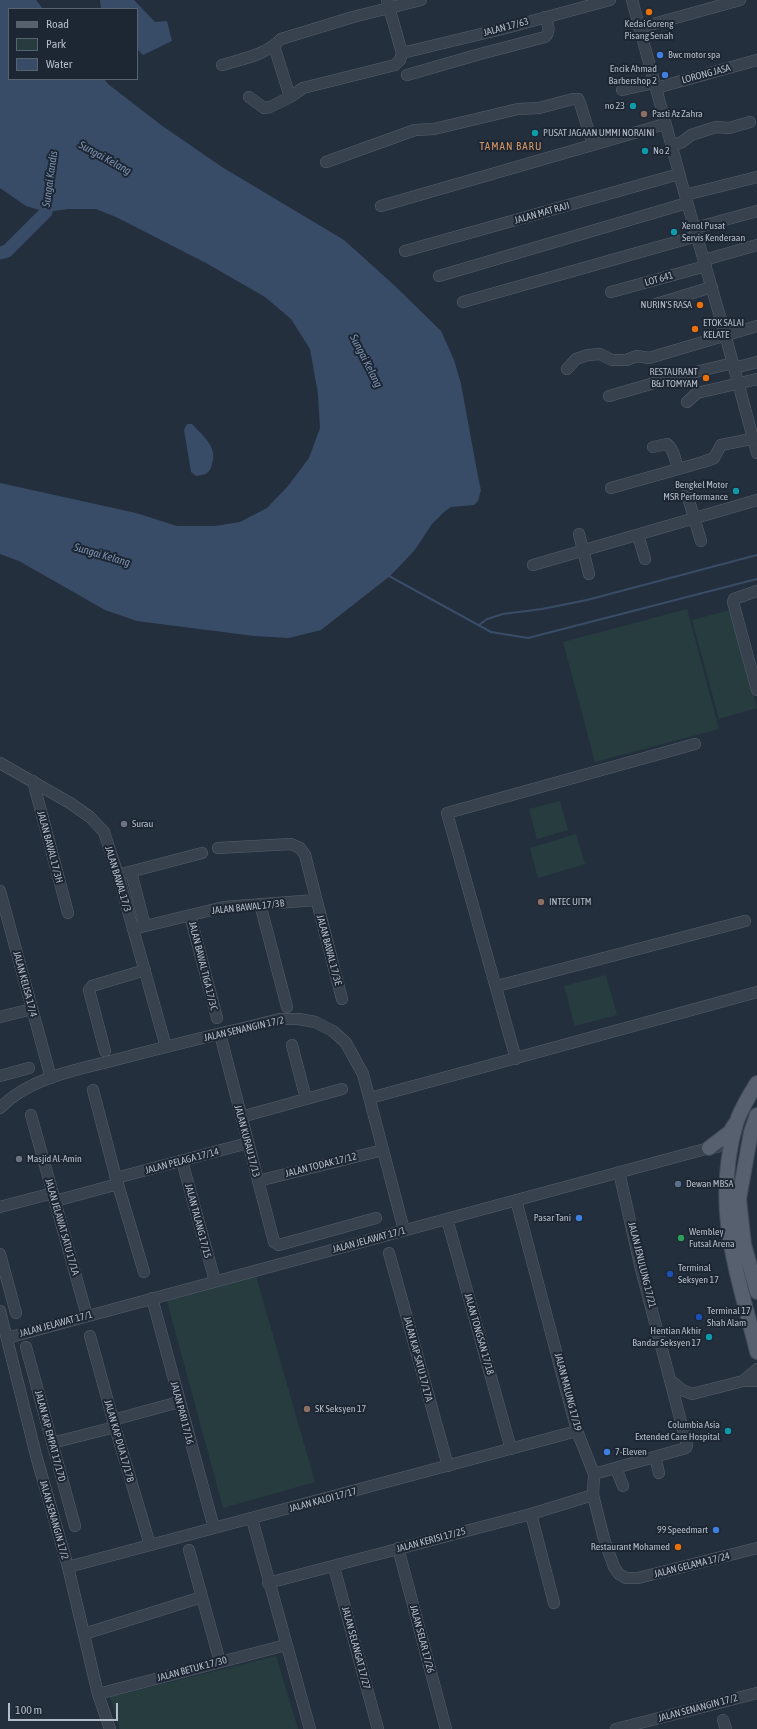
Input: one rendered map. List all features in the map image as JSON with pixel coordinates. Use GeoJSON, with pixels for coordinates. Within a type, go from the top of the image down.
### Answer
{"type":"FeatureCollection","features":[{"type":"Feature","properties":{"kind":"main road"},"geometry":{"type":"LineString","coordinates":[[729,1169],[721,1155],[709,1148],[730,1132],[736,1124],[757,1083]]}},
{"type":"Feature","properties":{"kind":"main road"},"geometry":{"type":"LineString","coordinates":[[757,1114],[751,1132],[739,1199],[744,1244],[757,1292]]}},
{"type":"Feature","properties":{"kind":"main road"},"geometry":{"type":"LineString","coordinates":[[736,1124],[731,1145],[726,1199],[728,1224],[757,1352]]}},
{"type":"Feature","properties":{"kind":"main road"},"geometry":{"type":"LineString","coordinates":[[731,1145],[745,1139],[751,1132]]}},
{"type":"Feature","properties":{"kind":"street"},"geometry":{"type":"LineString","coordinates":[[222,66],[266,51],[281,39],[353,17],[388,4],[421,0]]}},
{"type":"Feature","properties":{"kind":"street","name":"JALAN 17/63"},"geometry":{"type":"LineString","coordinates":[[402,53],[610,0]]}},
{"type":"Feature","properties":{"kind":"street"},"geometry":{"type":"LineString","coordinates":[[632,0],[671,146],[726,334],[733,366],[755,438],[757,453]]}},
{"type":"Feature","properties":{"kind":"street"},"geometry":{"type":"LineString","coordinates":[[639,28],[740,0]]}},
{"type":"Feature","properties":{"kind":"street"},"geometry":{"type":"LineString","coordinates":[[249,97],[264,108],[270,107],[290,97],[303,88],[332,79],[364,74],[395,65],[400,60],[402,53],[388,4]]}},
{"type":"Feature","properties":{"kind":"street"},"geometry":{"type":"LineString","coordinates":[[408,75],[546,37],[548,35],[549,27],[545,17]]}},
{"type":"Feature","properties":{"kind":"street"},"geometry":{"type":"LineString","coordinates":[[274,46],[290,97]]}},
{"type":"Feature","properties":{"kind":"street","name":"LORONG JASA"},"geometry":{"type":"LineString","coordinates":[[622,90],[655,85],[757,60]]}},
{"type":"Feature","properties":{"kind":"street"},"geometry":{"type":"LineString","coordinates":[[326,162],[415,130],[434,129],[518,109],[539,108],[573,99],[578,99],[580,103],[593,145]]}},
{"type":"Feature","properties":{"kind":"street"},"geometry":{"type":"LineString","coordinates":[[671,146],[682,142],[691,135],[716,127],[729,128],[750,122]]}},
{"type":"Feature","properties":{"kind":"street"},"geometry":{"type":"LineString","coordinates":[[381,206],[665,124]]}},
{"type":"Feature","properties":{"kind":"street","name":"JALAN MAT RAJI"},"geometry":{"type":"LineString","coordinates":[[405,251],[679,174]]}},
{"type":"Feature","properties":{"kind":"street"},"geometry":{"type":"LineString","coordinates":[[439,276],[757,177]]}},
{"type":"Feature","properties":{"kind":"street"},"geometry":{"type":"LineString","coordinates":[[463,302],[696,232],[757,211]]}},
{"type":"Feature","properties":{"kind":"street","name":"LOT 641"},"geometry":{"type":"LineString","coordinates":[[611,292],[757,246]]}},
{"type":"Feature","properties":{"kind":"street"},"geometry":{"type":"LineString","coordinates":[[656,304],[712,287]]}},
{"type":"Feature","properties":{"kind":"street"},"geometry":{"type":"LineString","coordinates":[[567,369],[576,359],[588,355],[600,354],[612,360],[626,360],[637,356],[648,358],[757,326]]}},
{"type":"Feature","properties":{"kind":"street"},"geometry":{"type":"LineString","coordinates":[[609,396],[675,376],[757,362]]}},
{"type":"Feature","properties":{"kind":"street"},"geometry":{"type":"LineString","coordinates":[[687,402],[697,393],[757,379]]}},
{"type":"Feature","properties":{"kind":"street"},"geometry":{"type":"LineString","coordinates":[[611,488],[714,458],[721,446],[755,438]]}},
{"type":"Feature","properties":{"kind":"street"},"geometry":{"type":"LineString","coordinates":[[653,447],[666,444],[669,445],[674,454],[678,469]]}},
{"type":"Feature","properties":{"kind":"street"},"geometry":{"type":"LineString","coordinates":[[687,494],[701,541]]}},
{"type":"Feature","properties":{"kind":"street"},"geometry":{"type":"LineString","coordinates":[[533,565],[757,500]]}},
{"type":"Feature","properties":{"kind":"street"},"geometry":{"type":"LineString","coordinates":[[579,534],[589,574]]}},
{"type":"Feature","properties":{"kind":"street"},"geometry":{"type":"LineString","coordinates":[[638,535],[645,559]]}},
{"type":"Feature","properties":{"kind":"street"},"geometry":{"type":"LineString","coordinates":[[757,592],[737,597],[733,602],[757,690]]}},
{"type":"Feature","properties":{"kind":"street"},"geometry":{"type":"LineString","coordinates":[[516,1059],[447,813],[694,744]]}},
{"type":"Feature","properties":{"kind":"street","name":"JALAN BAWAL 17/3"},"geometry":{"type":"LineString","coordinates":[[0,763],[70,803],[90,817],[104,832],[118,875],[166,1047]]}},
{"type":"Feature","properties":{"kind":"street","name":"JALAN BAWAL 17/3H"},"geometry":{"type":"LineString","coordinates":[[33,781],[68,913]]}},
{"type":"Feature","properties":{"kind":"street","name":"JALAN BAWAL 17/3E"},"geometry":{"type":"LineString","coordinates":[[218,848],[291,844],[300,848],[305,855],[342,999]]}},
{"type":"Feature","properties":{"kind":"street"},"geometry":{"type":"LineString","coordinates":[[118,875],[202,854]]}},
{"type":"Feature","properties":{"kind":"street"},"geometry":{"type":"LineString","coordinates":[[131,872],[145,926]]}},
{"type":"Feature","properties":{"kind":"street","name":"JALAN KELISA 17/4"},"geometry":{"type":"LineString","coordinates":[[0,891],[50,1078]]}},
{"type":"Feature","properties":{"kind":"street","name":"JALAN BAWAL 17/3B"},"geometry":{"type":"LineString","coordinates":[[133,929],[224,907],[316,900]]}},
{"type":"Feature","properties":{"kind":"street"},"geometry":{"type":"LineString","coordinates":[[260,904],[287,1006]]}},
{"type":"Feature","properties":{"kind":"street","name":"JALAN BAWAL TIGA 17/3C"},"geometry":{"type":"LineString","coordinates":[[190,915],[217,1018]]}},
{"type":"Feature","properties":{"kind":"street"},"geometry":{"type":"LineString","coordinates":[[496,986],[745,921]]}},
{"type":"Feature","properties":{"kind":"street"},"geometry":{"type":"LineString","coordinates":[[105,1051],[89,990],[92,986],[144,970]]}},
{"type":"Feature","properties":{"kind":"street"},"geometry":{"type":"LineString","coordinates":[[370,1098],[757,992]]}},
{"type":"Feature","properties":{"kind":"street"},"geometry":{"type":"LineString","coordinates":[[0,1018],[32,1009]]}},
{"type":"Feature","properties":{"kind":"street","name":"JALAN SENANGIN 17/2"},"geometry":{"type":"LineString","coordinates":[[0,1108],[12,1097],[50,1078],[166,1047],[280,1019],[299,1019],[315,1022],[333,1031],[346,1042],[363,1074],[404,1230]]}},
{"type":"Feature","properties":{"kind":"street","name":"JALAN KURAU 17/13"},"geometry":{"type":"LineString","coordinates":[[220,1034],[274,1242],[279,1245],[376,1218]]}},
{"type":"Feature","properties":{"kind":"street"},"geometry":{"type":"LineString","coordinates":[[292,1045],[306,1099]]}},
{"type":"Feature","properties":{"kind":"street"},"geometry":{"type":"LineString","coordinates":[[0,1076],[29,1068]]}},
{"type":"Feature","properties":{"kind":"street"},"geometry":{"type":"LineString","coordinates":[[93,1090],[117,1181],[144,1272]]}},
{"type":"Feature","properties":{"kind":"street"},"geometry":{"type":"LineString","coordinates":[[241,1117],[342,1090]]}},
{"type":"Feature","properties":{"kind":"street","name":"JALAN JELAWAT SATU 17/1A"},"geometry":{"type":"LineString","coordinates":[[31,1115],[87,1316]]}},
{"type":"Feature","properties":{"kind":"street","name":"JALAN PELAGA 17/14"},"geometry":{"type":"LineString","coordinates":[[0,1207],[54,1197],[117,1181],[248,1143]]}},
{"type":"Feature","properties":{"kind":"street","name":"JALAN JELAWAT 17/1"},"geometry":{"type":"LineString","coordinates":[[7,1338],[709,1148],[731,1145]]}},
{"type":"Feature","properties":{"kind":"street","name":"JALAN TODAK 17/12"},"geometry":{"type":"LineString","coordinates":[[258,1181],[383,1150]]}},
{"type":"Feature","properties":{"kind":"street","name":"JALAN TALANG 17/15"},"geometry":{"type":"LineString","coordinates":[[182,1161],[215,1281]]}},
{"type":"Feature","properties":{"kind":"street","name":"JALAN JENULUNG 17/21"},"geometry":{"type":"LineString","coordinates":[[619,1172],[640,1265],[687,1446],[686,1448],[655,1457]]}},
{"type":"Feature","properties":{"kind":"street","name":"JALAN MALUNG 17/19"},"geometry":{"type":"LineString","coordinates":[[516,1200],[577,1431],[594,1474],[594,1495],[604,1539],[614,1567],[619,1574],[626,1578]]}},
{"type":"Feature","properties":{"kind":"street","name":"JALAN TONGSAN 17/18"},"geometry":{"type":"LineString","coordinates":[[447,1219],[511,1449]]}},
{"type":"Feature","properties":{"kind":"street","name":"JALAN KAP SATU 17/17A"},"geometry":{"type":"LineString","coordinates":[[389,1253],[448,1466]]}},
{"type":"Feature","properties":{"kind":"street"},"geometry":{"type":"LineString","coordinates":[[0,1254],[16,1313]]}},
{"type":"Feature","properties":{"kind":"street","name":"JALAN PARI 17/16"},"geometry":{"type":"LineString","coordinates":[[152,1298],[214,1528]]}},
{"type":"Feature","properties":{"kind":"street","name":"JALAN SENANGIN 17/2"},"geometry":{"type":"LineString","coordinates":[[0,1311],[37,1459],[68,1567],[98,1694],[110,1729]]}},
{"type":"Feature","properties":{"kind":"street","name":"JALAN KAP DUA 17/17B"},"geometry":{"type":"LineString","coordinates":[[90,1336],[114,1424],[150,1545]]}},
{"type":"Feature","properties":{"kind":"street","name":"JALAN KAP EMPAT 17/17D"},"geometry":{"type":"LineString","coordinates":[[26,1347],[74,1526]]}},
{"type":"Feature","properties":{"kind":"street"},"geometry":{"type":"LineString","coordinates":[[743,1381],[757,1369]]}},
{"type":"Feature","properties":{"kind":"street"},"geometry":{"type":"LineString","coordinates":[[671,1381],[682,1390],[692,1394],[743,1381],[757,1381]]}},
{"type":"Feature","properties":{"kind":"street"},"geometry":{"type":"LineString","coordinates":[[682,1424],[684,1406],[692,1394]]}},
{"type":"Feature","properties":{"kind":"street"},"geometry":{"type":"LineString","coordinates":[[52,1443],[179,1402]]}},
{"type":"Feature","properties":{"kind":"street","name":"JALAN KALOI 17/17"},"geometry":{"type":"LineString","coordinates":[[68,1567],[577,1431]]}},
{"type":"Feature","properties":{"kind":"street"},"geometry":{"type":"LineString","coordinates":[[594,1474],[655,1457],[659,1473]]}},
{"type":"Feature","properties":{"kind":"street"},"geometry":{"type":"LineString","coordinates":[[616,1468],[624,1486]]}},
{"type":"Feature","properties":{"kind":"street","name":"JALAN KERISI 17/25"},"geometry":{"type":"LineString","coordinates":[[268,1583],[532,1514],[594,1495]]}},
{"type":"Feature","properties":{"kind":"street"},"geometry":{"type":"LineString","coordinates":[[532,1514],[554,1603]]}},
{"type":"Feature","properties":{"kind":"street"},"geometry":{"type":"LineString","coordinates":[[252,1518],[268,1583],[310,1729]]}},
{"type":"Feature","properties":{"kind":"street","name":"JALAN SELAR 17/26"},"geometry":{"type":"LineString","coordinates":[[398,1548],[446,1729]]}},
{"type":"Feature","properties":{"kind":"street","name":"JALAN GELAMA 17/24"},"geometry":{"type":"LineString","coordinates":[[626,1578],[638,1578],[757,1548]]}},
{"type":"Feature","properties":{"kind":"street"},"geometry":{"type":"LineString","coordinates":[[189,1550],[220,1662]]}},
{"type":"Feature","properties":{"kind":"street","name":"JALAN SELANGAT 17/27"},"geometry":{"type":"LineString","coordinates":[[334,1566],[378,1729]]}},
{"type":"Feature","properties":{"kind":"street"},"geometry":{"type":"LineString","coordinates":[[84,1634],[202,1597]]}},
{"type":"Feature","properties":{"kind":"street","name":"JALAN BETUK 17/30"},"geometry":{"type":"LineString","coordinates":[[98,1694],[286,1645]]}},
{"type":"Feature","properties":{"kind":"street","name":"JALAN SENANGIN 17/2"},"geometry":{"type":"LineString","coordinates":[[616,1729],[757,1693]]}},
{"type":"Feature","properties":{"kind":"green space"},"geometry":{"type":"Polygon","coordinates":[[[687,609],[719,729],[595,762],[563,642],[687,609]]]}},
{"type":"Feature","properties":{"kind":"green space"},"geometry":{"type":"Polygon","coordinates":[[[730,610],[757,708],[719,719],[692,620],[730,610]]]}},
{"type":"Feature","properties":{"kind":"green space"},"geometry":{"type":"Polygon","coordinates":[[[560,801],[568,830],[537,839],[529,809],[560,801]]]}},
{"type":"Feature","properties":{"kind":"green space"},"geometry":{"type":"Polygon","coordinates":[[[576,834],[585,864],[538,878],[530,848],[576,834]]]}},
{"type":"Feature","properties":{"kind":"green space"},"geometry":{"type":"Polygon","coordinates":[[[606,975],[617,1015],[575,1026],[564,986],[606,975]]]}},
{"type":"Feature","properties":{"kind":"green space"},"geometry":{"type":"Polygon","coordinates":[[[256,1276],[315,1482],[223,1508],[167,1301],[256,1276]]]}},
{"type":"Feature","properties":{"kind":"green space"},"geometry":{"type":"Polygon","coordinates":[[[276,1656],[298,1729],[119,1728],[110,1697],[276,1656]]]}},
{"type":"Feature","properties":{"kind":"water","name":"Sungai Kelang"},"geometry":{"type":"Polygon","coordinates":[[[0,0],[36,0],[42,8],[8,8],[8,80],[105,80],[161,125],[222,167],[344,240],[395,286],[441,331],[454,360],[461,384],[481,490],[478,501],[474,505],[451,507],[444,512],[432,524],[414,551],[390,576],[321,630],[289,638],[254,636],[137,621],[105,610],[19,561],[0,554],[0,483],[136,513],[177,526],[215,526],[240,522],[267,508],[288,486],[309,458],[320,428],[318,394],[310,349],[291,319],[265,297],[206,263],[116,217],[96,209],[68,209],[46,212],[26,206],[0,188],[0,0]]]}},
{"type":"Feature","properties":{"kind":"water"},"geometry":{"type":"Polygon","coordinates":[[[100,0],[134,0],[155,22],[167,21],[172,41],[143,55],[138,50],[138,8],[101,8],[100,0]]]}},
{"type":"Feature","properties":{"kind":"water"},"geometry":{"type":"Polygon","coordinates":[[[187,424],[192,424],[205,437],[213,452],[210,470],[204,474],[196,476],[191,472],[184,430],[187,424]]]}},
{"type":"Feature","properties":{"kind":"waterway","name":"Sungai Kandis"},"geometry":{"type":"LineString","coordinates":[[0,253],[7,251],[46,212],[49,194]]}},
{"type":"Feature","properties":{"kind":"waterway"},"geometry":{"type":"LineString","coordinates":[[479,625],[487,619],[503,614],[542,609],[587,600],[757,555]]}},
{"type":"Feature","properties":{"kind":"waterway"},"geometry":{"type":"LineString","coordinates":[[389,576],[491,632],[528,638],[757,579]]}},
{"type":"Feature","properties":{"kind":"place","name":"Kedai Goreng Pisang Senah"},"geometry":{"type":"Point","coordinates":[649,12]}},
{"type":"Feature","properties":{"kind":"place","name":"Bwc motor spa"},"geometry":{"type":"Point","coordinates":[660,55]}},
{"type":"Feature","properties":{"kind":"place","name":"Encik Ahmad Barbershop 2"},"geometry":{"type":"Point","coordinates":[665,75]}},
{"type":"Feature","properties":{"kind":"place","name":"no 23"},"geometry":{"type":"Point","coordinates":[633,106]}},
{"type":"Feature","properties":{"kind":"place","name":"Pasti Az Zahra"},"geometry":{"type":"Point","coordinates":[644,114]}},
{"type":"Feature","properties":{"kind":"place","name":"PUSAT JAGAAN UMMI NORAINI"},"geometry":{"type":"Point","coordinates":[535,133]}},
{"type":"Feature","properties":{"kind":"place","name":"No 2"},"geometry":{"type":"Point","coordinates":[645,151]}},
{"type":"Feature","properties":{"kind":"place","name":"Xenol Pusat Servis Kenderaan"},"geometry":{"type":"Point","coordinates":[674,232]}},
{"type":"Feature","properties":{"kind":"place","name":"NURIN'S RASA"},"geometry":{"type":"Point","coordinates":[700,305]}},
{"type":"Feature","properties":{"kind":"place","name":"ETOK SALAI KELATE"},"geometry":{"type":"Point","coordinates":[695,329]}},
{"type":"Feature","properties":{"kind":"place","name":"RESTAURANT B&J TOMYAM"},"geometry":{"type":"Point","coordinates":[706,378]}},
{"type":"Feature","properties":{"kind":"place","name":"Bengkel Motor MSR Performance"},"geometry":{"type":"Point","coordinates":[736,491]}},
{"type":"Feature","properties":{"kind":"place","name":"Surau"},"geometry":{"type":"Point","coordinates":[124,824]}},
{"type":"Feature","properties":{"kind":"place","name":"INTEC UITM"},"geometry":{"type":"Point","coordinates":[541,902]}},
{"type":"Feature","properties":{"kind":"place","name":"Masjid Al-Amin"},"geometry":{"type":"Point","coordinates":[19,1159]}},
{"type":"Feature","properties":{"kind":"place","name":"Dewan MBSA"},"geometry":{"type":"Point","coordinates":[678,1184]}},
{"type":"Feature","properties":{"kind":"place","name":"Pasar Tani"},"geometry":{"type":"Point","coordinates":[579,1218]}},
{"type":"Feature","properties":{"kind":"place","name":"Wembley Futsal Arena"},"geometry":{"type":"Point","coordinates":[681,1238]}},
{"type":"Feature","properties":{"kind":"place","name":"Terminal Seksyen 17"},"geometry":{"type":"Point","coordinates":[670,1274]}},
{"type":"Feature","properties":{"kind":"place","name":"Terminal 17 Shah Alam"},"geometry":{"type":"Point","coordinates":[699,1317]}},
{"type":"Feature","properties":{"kind":"place","name":"Hentian Akhir Bandar Seksyen 17"},"geometry":{"type":"Point","coordinates":[709,1337]}},
{"type":"Feature","properties":{"kind":"place","name":"SK Seksyen 17"},"geometry":{"type":"Point","coordinates":[307,1409]}},
{"type":"Feature","properties":{"kind":"place","name":"Columbia Asia Extended Care Hospital"},"geometry":{"type":"Point","coordinates":[728,1431]}},
{"type":"Feature","properties":{"kind":"place","name":"7-Eleven"},"geometry":{"type":"Point","coordinates":[607,1452]}},
{"type":"Feature","properties":{"kind":"place","name":"99 Speedmart"},"geometry":{"type":"Point","coordinates":[716,1530]}},
{"type":"Feature","properties":{"kind":"place","name":"Restaurant Mohamed"},"geometry":{"type":"Point","coordinates":[678,1547]}},
{"type":"Feature","properties":{"kind":"district","name":"TAMAN BARU"},"geometry":{"type":"Point","coordinates":[511,147]}}]}
